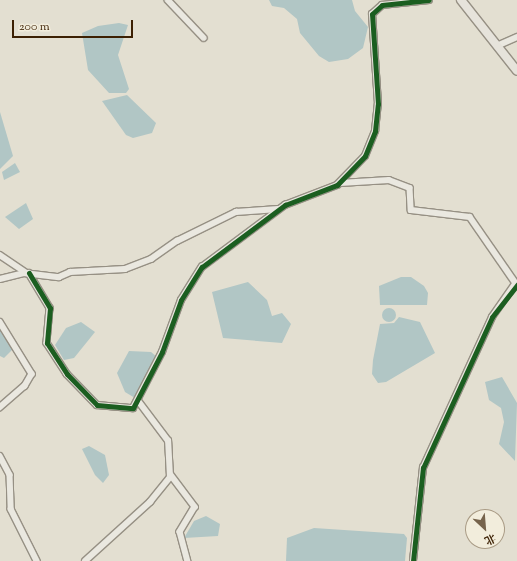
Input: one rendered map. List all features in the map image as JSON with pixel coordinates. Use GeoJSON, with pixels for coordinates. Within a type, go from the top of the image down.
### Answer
{"type":"FeatureCollection","features":[{"type":"Feature","properties":{"kind":"highway"},"geometry":{"type":"LineString","coordinates":[[461,0],[517,71]]}},
{"type":"Feature","properties":{"kind":"street"},"geometry":{"type":"LineString","coordinates":[[168,0],[204,38]]}},
{"type":"Feature","properties":{"kind":"street"},"geometry":{"type":"LineString","coordinates":[[340,183],[367,153],[376,122],[373,12],[382,5],[429,0]]}},
{"type":"Feature","properties":{"kind":"street"},"geometry":{"type":"LineString","coordinates":[[497,46],[517,37]]}},
{"type":"Feature","properties":{"kind":"street"},"geometry":{"type":"LineString","coordinates":[[0,255],[28,273],[50,308],[47,343],[75,383],[97,405],[129,410],[138,401],[196,275],[278,209],[340,183],[389,180],[410,188],[411,210],[470,217],[516,285],[492,317],[423,468],[413,561]]}},
{"type":"Feature","properties":{"kind":"street"},"geometry":{"type":"LineString","coordinates":[[0,279],[28,273],[59,277],[70,272],[125,269],[151,259],[177,241],[236,212],[278,209]]}},
{"type":"Feature","properties":{"kind":"street"},"geometry":{"type":"LineString","coordinates":[[0,322],[32,374],[23,389],[0,408]]}},
{"type":"Feature","properties":{"kind":"street"},"geometry":{"type":"LineString","coordinates":[[138,401],[168,441],[171,475],[195,507],[180,532],[188,561]]}},
{"type":"Feature","properties":{"kind":"street"},"geometry":{"type":"LineString","coordinates":[[0,456],[10,476],[11,510],[37,561]]}},
{"type":"Feature","properties":{"kind":"street"},"geometry":{"type":"LineString","coordinates":[[85,561],[150,502],[171,475]]}},
{"type":"Feature","properties":{"kind":"shaded area"},"geometry":{"type":"Polygon","coordinates":[[[269,0],[352,0],[355,11],[368,27],[363,48],[348,59],[329,62],[319,56],[300,33],[297,19],[284,8],[272,6],[269,0]]]}},
{"type":"Feature","properties":{"kind":"shaded area"},"geometry":{"type":"Polygon","coordinates":[[[119,23],[128,25],[118,55],[129,89],[126,93],[109,93],[88,70],[82,33],[98,26],[119,23]]]}},
{"type":"Feature","properties":{"kind":"shaded area"},"geometry":{"type":"Polygon","coordinates":[[[127,95],[156,123],[152,133],[133,138],[126,135],[102,101],[127,95]]]}},
{"type":"Feature","properties":{"kind":"shaded area"},"geometry":{"type":"Polygon","coordinates":[[[0,112],[13,156],[0,169],[0,112]]]}},
{"type":"Feature","properties":{"kind":"shaded area"},"geometry":{"type":"Polygon","coordinates":[[[15,163],[20,172],[4,180],[2,172],[15,163]]]}},
{"type":"Feature","properties":{"kind":"shaded area"},"geometry":{"type":"Polygon","coordinates":[[[26,203],[33,219],[19,229],[5,217],[26,203]]]}},
{"type":"Feature","properties":{"kind":"shaded area"},"geometry":{"type":"Polygon","coordinates":[[[401,277],[411,277],[424,286],[428,293],[427,305],[380,305],[379,286],[401,277]]]}},
{"type":"Feature","properties":{"kind":"shaded area"},"geometry":{"type":"Polygon","coordinates":[[[248,282],[267,300],[272,316],[282,313],[291,324],[282,343],[223,338],[212,292],[248,282]]]}},
{"type":"Feature","properties":{"kind":"shaded area"},"geometry":{"type":"Polygon","coordinates":[[[389,308],[394,310],[396,315],[394,320],[389,322],[384,320],[382,315],[384,310],[389,308]]]}},
{"type":"Feature","properties":{"kind":"shaded area"},"geometry":{"type":"Polygon","coordinates":[[[399,317],[420,322],[435,353],[386,382],[378,383],[372,374],[373,360],[380,324],[394,323],[399,317]]]}},
{"type":"Feature","properties":{"kind":"shaded area"},"geometry":{"type":"Polygon","coordinates":[[[81,322],[95,332],[74,358],[64,360],[55,345],[66,328],[81,322]]]}},
{"type":"Feature","properties":{"kind":"shaded area"},"geometry":{"type":"Polygon","coordinates":[[[0,328],[14,348],[4,358],[0,356],[0,328]]]}},
{"type":"Feature","properties":{"kind":"shaded area"},"geometry":{"type":"Polygon","coordinates":[[[129,351],[151,352],[157,357],[135,398],[125,392],[117,373],[129,351]]]}},
{"type":"Feature","properties":{"kind":"shaded area"},"geometry":{"type":"Polygon","coordinates":[[[502,377],[517,403],[515,461],[499,444],[504,422],[501,408],[489,400],[485,382],[502,377]]]}},
{"type":"Feature","properties":{"kind":"shaded area"},"geometry":{"type":"Polygon","coordinates":[[[89,446],[105,455],[109,475],[103,483],[95,475],[82,449],[89,446]]]}},
{"type":"Feature","properties":{"kind":"shaded area"},"geometry":{"type":"Polygon","coordinates":[[[206,516],[220,524],[218,536],[184,538],[194,521],[206,516]]]}},
{"type":"Feature","properties":{"kind":"shaded area"},"geometry":{"type":"Polygon","coordinates":[[[314,528],[404,534],[407,538],[405,561],[286,561],[287,538],[314,528]]]}},
{"type":"Feature","properties":{"kind":"cycle path"},"geometry":{"type":"LineString","coordinates":[[29,273],[50,308],[47,343],[67,374],[97,405],[133,408],[162,352],[181,300],[202,267],[285,205],[337,185],[365,156],[375,131],[378,104],[372,14],[382,5],[429,0]]}},
{"type":"Feature","properties":{"kind":"cycle path"},"geometry":{"type":"LineString","coordinates":[[413,561],[423,468],[492,317],[517,285]]}}]}
